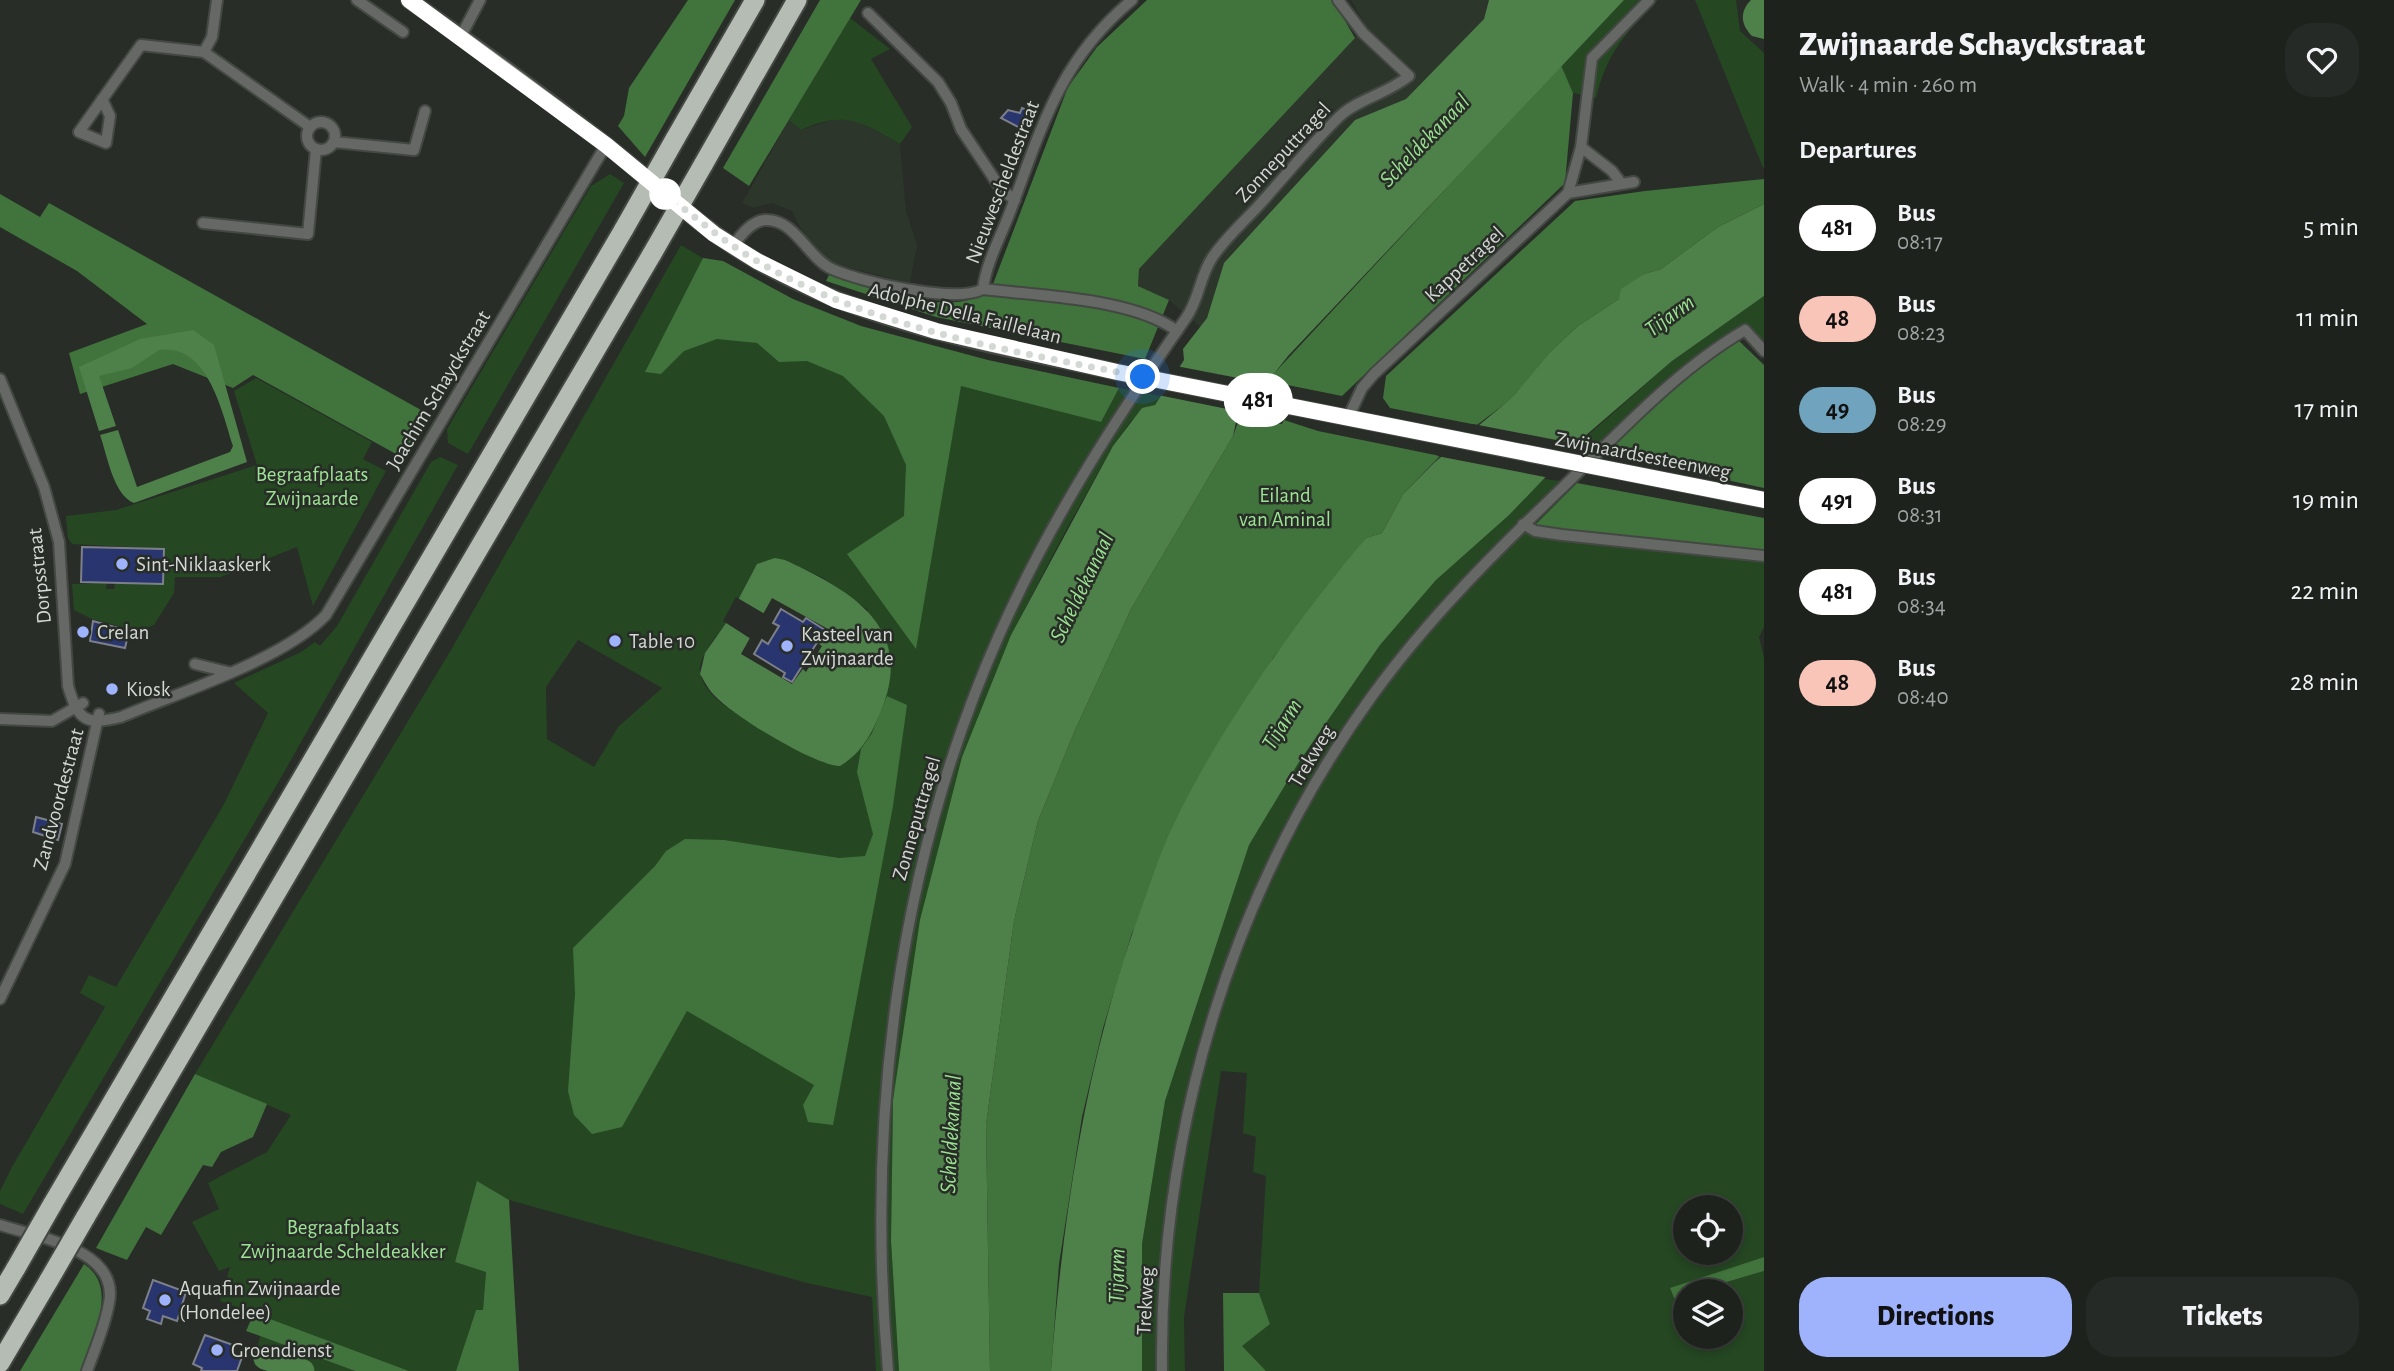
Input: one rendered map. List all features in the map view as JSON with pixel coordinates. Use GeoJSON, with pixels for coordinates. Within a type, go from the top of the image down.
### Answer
{"type":"FeatureCollection","features":[{"type":"Feature","properties":{"kind":"highway"},"geometry":{"type":"LineString","coordinates":[[0,1295],[497,447],[755,0]]}},
{"type":"Feature","properties":{"kind":"highway"},"geometry":{"type":"LineString","coordinates":[[0,1363],[652,254],[797,0]]}},
{"type":"Feature","properties":{"kind":"main road","name":"Adolphe Della Faillelaan"},"geometry":{"type":"LineString","coordinates":[[409,0],[606,145],[733,246],[836,300],[886,317],[1117,372],[1515,451]]}},
{"type":"Feature","properties":{"kind":"main road","name":"Zwijnaardsesteenweg"},"geometry":{"type":"LineString","coordinates":[[1515,451],[1764,500]]}},
{"type":"Feature","properties":{"kind":"street"},"geometry":{"type":"LineString","coordinates":[[204,52],[212,37],[217,0]]}},
{"type":"Feature","properties":{"kind":"street"},"geometry":{"type":"LineString","coordinates":[[357,0],[403,32]]}},
{"type":"Feature","properties":{"kind":"street"},"geometry":{"type":"LineString","coordinates":[[461,36],[480,0]]}},
{"type":"Feature","properties":{"kind":"street","name":"Nieuwescheldestraat"},"geometry":{"type":"LineString","coordinates":[[733,246],[747,229],[763,220],[778,222],[832,269],[933,294],[974,294],[984,289],[1015,200],[1065,74],[1083,49],[1132,0]]}},
{"type":"Feature","properties":{"kind":"street","name":"Zonneputtragel"},"geometry":{"type":"LineString","coordinates":[[888,1371],[881,1238],[884,1094],[905,940],[929,832],[975,693],[1014,603],[1095,453],[1193,309],[1214,255],[1342,114],[1391,91],[1409,76],[1363,33],[1339,0]]}},
{"type":"Feature","properties":{"kind":"street"},"geometry":{"type":"LineString","coordinates":[[1634,182],[1568,192],[1581,147],[1592,58],[1649,0]]}},
{"type":"Feature","properties":{"kind":"street"},"geometry":{"type":"LineString","coordinates":[[869,13],[938,82],[951,103],[961,129],[1001,189],[1015,200]]}},
{"type":"Feature","properties":{"kind":"street"},"geometry":{"type":"LineString","coordinates":[[102,99],[141,45],[204,52],[310,127]]}},
{"type":"Feature","properties":{"kind":"street"},"geometry":{"type":"LineString","coordinates":[[310,127],[308,141],[316,149],[324,150],[334,142],[414,150],[425,111]]}},
{"type":"Feature","properties":{"kind":"street"},"geometry":{"type":"LineString","coordinates":[[310,127],[319,122],[330,125],[335,132],[334,142]]}},
{"type":"Feature","properties":{"kind":"street","name":"Joachim Schayckstraat"},"geometry":{"type":"LineString","coordinates":[[98,718],[121,717],[228,672],[299,639],[326,615],[606,145]]}},
{"type":"Feature","properties":{"kind":"street"},"geometry":{"type":"LineString","coordinates":[[1581,147],[1612,170],[1621,183]]}},
{"type":"Feature","properties":{"kind":"street"},"geometry":{"type":"LineString","coordinates":[[204,223],[308,234],[316,149]]}},
{"type":"Feature","properties":{"kind":"street","name":"Kappetragel"},"geometry":{"type":"LineString","coordinates":[[1348,418],[1362,388],[1374,374],[1568,192]]}},
{"type":"Feature","properties":{"kind":"street"},"geometry":{"type":"LineString","coordinates":[[984,289],[1132,309],[1167,323],[1177,331]]}},
{"type":"Feature","properties":{"kind":"street","name":"Trekweg"},"geometry":{"type":"LineString","coordinates":[[1162,1371],[1167,1249],[1181,1148],[1209,1030],[1254,906],[1289,832],[1371,697],[1442,609],[1523,524],[1644,409],[1714,350],[1745,330],[1764,351]]}},
{"type":"Feature","properties":{"kind":"street","name":"Dorpsstraat"},"geometry":{"type":"LineString","coordinates":[[0,379],[44,487],[59,541],[69,638],[68,686],[79,706]]}},
{"type":"Feature","properties":{"kind":"street"},"geometry":{"type":"LineString","coordinates":[[1523,524],[1535,531],[1562,535],[1764,556]]}},
{"type":"Feature","properties":{"kind":"street"},"geometry":{"type":"LineString","coordinates":[[195,664],[228,672]]}},
{"type":"Feature","properties":{"kind":"street"},"geometry":{"type":"LineString","coordinates":[[0,719],[52,721],[79,706],[87,720],[98,718]]}},
{"type":"Feature","properties":{"kind":"street","name":"Zandvoordestraat"},"geometry":{"type":"LineString","coordinates":[[0,999],[65,864],[98,718]]}},
{"type":"Feature","properties":{"kind":"street"},"geometry":{"type":"LineString","coordinates":[[0,1225],[90,1258],[104,1272],[110,1287],[110,1302],[87,1371]]}},
{"type":"Feature","properties":{"kind":"shaded area"},"geometry":{"type":"Polygon","coordinates":[[[1351,0],[1489,0],[1484,19],[1406,99],[1355,120],[1224,263],[1207,318],[1200,327],[1169,300],[1138,286],[1139,269],[1366,26],[1351,0]]]}},
{"type":"Feature","properties":{"kind":"shaded area"},"geometry":{"type":"Polygon","coordinates":[[[789,120],[801,130],[832,120],[857,120],[900,144],[906,211],[917,245],[910,283],[838,265],[822,257],[809,244],[792,211],[772,203],[753,208],[742,203],[789,120]]]}},
{"type":"Feature","properties":{"kind":"green space"},"geometry":{"type":"Polygon","coordinates":[[[688,0],[735,0],[645,157],[618,126],[624,116],[629,88],[688,0]]]}},
{"type":"Feature","properties":{"kind":"green space"},"geometry":{"type":"Polygon","coordinates":[[[820,0],[861,0],[749,186],[723,168],[820,0]]]}},
{"type":"Feature","properties":{"kind":"green space"},"geometry":{"type":"Polygon","coordinates":[[[1147,0],[1333,0],[1355,38],[1139,269],[1138,286],[1169,300],[1145,359],[936,317],[826,281],[829,275],[888,293],[931,302],[972,299],[990,292],[1068,87],[1097,47],[1147,0]]]}},
{"type":"Feature","properties":{"kind":"green space"},"geometry":{"type":"Polygon","coordinates":[[[1624,0],[1658,0],[1636,23],[1612,55],[1596,98],[1573,93],[1561,65],[1624,0]]]}},
{"type":"Feature","properties":{"kind":"green space"},"geometry":{"type":"Polygon","coordinates":[[[1695,0],[1736,0],[1740,31],[1764,53],[1764,170],[1695,0]]]}},
{"type":"Feature","properties":{"kind":"green space"},"geometry":{"type":"Polygon","coordinates":[[[850,18],[890,49],[871,59],[912,127],[900,144],[853,121],[830,121],[801,130],[789,120],[850,18]]]}},
{"type":"Feature","properties":{"kind":"green space"},"geometry":{"type":"Polygon","coordinates":[[[1561,65],[1573,93],[1565,183],[1342,396],[1267,381],[1561,65]]]}},
{"type":"Feature","properties":{"kind":"green space"},"geometry":{"type":"Polygon","coordinates":[[[610,174],[624,183],[468,454],[448,443],[447,429],[591,186],[610,174]]]}},
{"type":"Feature","properties":{"kind":"green space"},"geometry":{"type":"Polygon","coordinates":[[[1764,179],[1764,204],[1718,227],[1661,269],[1644,274],[1619,299],[1578,326],[1550,352],[1515,396],[1477,425],[1390,408],[1383,398],[1386,376],[1575,201],[1764,179]]]}},
{"type":"Feature","properties":{"kind":"green space"},"geometry":{"type":"Polygon","coordinates":[[[0,194],[40,217],[49,203],[430,415],[409,447],[396,454],[253,375],[233,388],[173,364],[80,394],[69,353],[147,324],[77,271],[0,227],[0,194]]]}},
{"type":"Feature","properties":{"kind":"green space","name":"Begraafplaats Zwijnaarde Scheldeakker"},"geometry":{"type":"Polygon","coordinates":[[[681,245],[773,300],[1101,421],[1119,388],[1161,396],[1155,405],[1131,421],[1113,446],[1065,532],[1011,635],[962,757],[893,1100],[891,1241],[899,1371],[876,1371],[872,1297],[807,1283],[509,1200],[478,1182],[455,1262],[486,1271],[483,1311],[476,1310],[456,1371],[409,1371],[220,1301],[230,1267],[219,1271],[192,1222],[219,1209],[208,1183],[267,1152],[291,1115],[195,1074],[451,650],[681,245]],[[785,560],[720,631],[702,661],[700,672],[715,698],[759,726],[868,610],[823,578],[785,560]],[[578,640],[546,687],[547,739],[594,767],[618,727],[662,688],[578,640]]]}},
{"type":"Feature","properties":{"kind":"green space"},"geometry":{"type":"Polygon","coordinates":[[[703,258],[723,261],[793,299],[861,326],[988,360],[1119,388],[1101,422],[961,386],[916,649],[847,554],[904,516],[906,465],[884,416],[843,376],[807,361],[779,362],[757,343],[717,339],[684,351],[661,374],[645,372],[703,258]]]}},
{"type":"Feature","properties":{"kind":"green space"},"geometry":{"type":"Polygon","coordinates":[[[1764,296],[1764,342],[1744,334],[1605,449],[1578,444],[1672,361],[1764,296]]]}},
{"type":"Feature","properties":{"kind":"green space"},"geometry":{"type":"Polygon","coordinates":[[[1738,340],[1764,365],[1764,488],[1624,458],[1626,455],[1605,449],[1686,377],[1738,340]]]}},
{"type":"Feature","properties":{"kind":"green space","name":"Begraafplaats Zwijnaarde"},"geometry":{"type":"Polygon","coordinates":[[[256,378],[372,442],[363,459],[386,471],[313,606],[297,547],[221,577],[175,577],[174,593],[154,625],[138,631],[92,619],[74,610],[72,584],[107,583],[106,589],[114,589],[115,583],[163,584],[164,549],[72,544],[68,538],[66,516],[116,510],[257,465],[234,391],[256,378]]]}},
{"type":"Feature","properties":{"kind":"green space","name":"Eiland van Aminal"},"geometry":{"type":"Polygon","coordinates":[[[1240,417],[1282,424],[1284,420],[1318,431],[1440,456],[1403,494],[1382,533],[1366,538],[1273,658],[1132,933],[1103,1028],[1082,1117],[1059,1264],[1051,1371],[990,1371],[986,1125],[1014,921],[1038,821],[1075,730],[1131,609],[1233,436],[1240,417]]]}},
{"type":"Feature","properties":{"kind":"green space"},"geometry":{"type":"Polygon","coordinates":[[[440,457],[458,465],[279,781],[23,1214],[0,1204],[0,1191],[12,1167],[105,1007],[80,993],[89,975],[116,987],[223,806],[268,713],[234,683],[301,652],[315,642],[320,646],[337,626],[431,462],[440,457]]]}},
{"type":"Feature","properties":{"kind":"green space"},"geometry":{"type":"Polygon","coordinates":[[[1544,479],[1577,483],[1536,523],[1764,554],[1764,627],[1759,637],[1764,658],[1764,1257],[1743,1264],[1743,1195],[1673,1195],[1673,1265],[1740,1265],[1699,1279],[1673,1279],[1673,1288],[1670,1289],[1673,1296],[1673,1349],[1743,1349],[1743,1279],[1737,1279],[1764,1271],[1764,1371],[1266,1371],[1241,1346],[1270,1324],[1259,1293],[1266,1176],[1253,1172],[1256,1137],[1243,1133],[1247,1073],[1221,1071],[1184,1317],[1185,1371],[1142,1371],[1142,1244],[1165,1101],[1249,845],[1299,762],[1380,645],[1436,580],[1544,479]]]}},
{"type":"Feature","properties":{"kind":"green space"},"geometry":{"type":"Polygon","coordinates":[[[1577,483],[1764,518],[1764,554],[1538,526],[1536,524],[1577,483]]]}},
{"type":"Feature","properties":{"kind":"green space"},"geometry":{"type":"Polygon","coordinates":[[[887,696],[907,705],[893,806],[833,1125],[808,1122],[803,1105],[814,1085],[687,1011],[622,1127],[592,1134],[574,1115],[568,1091],[575,994],[573,948],[655,866],[666,851],[685,839],[724,840],[839,858],[865,856],[873,834],[857,772],[861,749],[872,733],[887,696]]]}},
{"type":"Feature","properties":{"kind":"green space"},"geometry":{"type":"Polygon","coordinates":[[[195,1074],[267,1104],[253,1137],[221,1152],[212,1167],[203,1165],[161,1235],[146,1227],[127,1260],[96,1248],[195,1074]]]}},
{"type":"Feature","properties":{"kind":"green space"},"geometry":{"type":"Polygon","coordinates":[[[477,1181],[509,1200],[519,1371],[456,1371],[476,1310],[483,1310],[486,1272],[455,1262],[477,1181]]]}},
{"type":"Feature","properties":{"kind":"green space"},"geometry":{"type":"Polygon","coordinates":[[[1764,1257],[1764,1271],[1737,1279],[1697,1279],[1743,1265],[1764,1257]]]}},
{"type":"Feature","properties":{"kind":"green space"},"geometry":{"type":"Polygon","coordinates":[[[84,1264],[95,1274],[102,1300],[96,1329],[81,1371],[20,1371],[84,1264]]]}},
{"type":"Feature","properties":{"kind":"green space"},"geometry":{"type":"Polygon","coordinates":[[[1223,1293],[1259,1293],[1270,1324],[1242,1346],[1266,1371],[1224,1371],[1223,1293]]]}},
{"type":"Feature","properties":{"kind":"green space"},"geometry":{"type":"Polygon","coordinates":[[[254,1313],[409,1371],[355,1371],[246,1331],[254,1313]]]}},
{"type":"Feature","properties":{"kind":"green space"},"geometry":{"type":"Polygon","coordinates":[[[260,1336],[355,1371],[270,1371],[254,1365],[260,1336]]]}},
{"type":"Feature","properties":{"kind":"water","name":"Scheldekanaal"},"geometry":{"type":"Polygon","coordinates":[[[1489,0],[1624,0],[1288,356],[1236,422],[1233,436],[1131,609],[1075,730],[1038,821],[1014,921],[986,1125],[990,1371],[899,1371],[891,1241],[893,1100],[920,920],[962,757],[1011,635],[1113,446],[1142,408],[1155,405],[1184,360],[1183,349],[1207,318],[1224,263],[1355,120],[1406,99],[1484,19],[1489,0]]]}},
{"type":"Feature","properties":{"kind":"water"},"geometry":{"type":"Polygon","coordinates":[[[1751,0],[1764,0],[1764,39],[1752,36],[1744,23],[1743,14],[1751,0]]]}},
{"type":"Feature","properties":{"kind":"water","name":"Tijarm"},"geometry":{"type":"Polygon","coordinates":[[[1764,204],[1764,296],[1672,361],[1585,436],[1509,515],[1436,580],[1380,645],[1299,762],[1249,845],[1165,1101],[1142,1244],[1142,1371],[1051,1371],[1071,1192],[1107,1016],[1124,958],[1166,840],[1210,756],[1259,679],[1312,605],[1366,538],[1382,533],[1403,494],[1435,462],[1514,396],[1550,352],[1578,326],[1619,299],[1621,289],[1644,274],[1661,269],[1718,227],[1764,204]]]}},
{"type":"Feature","properties":{"kind":"water"},"geometry":{"type":"Polygon","coordinates":[[[193,330],[214,345],[247,462],[134,503],[127,499],[116,483],[100,435],[118,430],[137,487],[230,452],[233,446],[218,399],[201,368],[190,357],[176,351],[159,350],[132,368],[99,376],[116,426],[99,431],[79,367],[140,339],[193,330]]]}},
{"type":"Feature","properties":{"kind":"water"},"geometry":{"type":"Polygon","coordinates":[[[775,558],[810,572],[854,599],[871,615],[883,634],[890,656],[890,681],[881,711],[865,742],[840,766],[813,758],[757,727],[716,697],[700,674],[705,653],[726,623],[757,564],[775,558]],[[772,598],[741,654],[792,684],[803,669],[806,672],[822,646],[819,644],[828,629],[772,598]]]}},
{"type":"Feature","properties":{"kind":"pier"},"geometry":{"type":"Polygon","coordinates":[[[1176,366],[1269,384],[1247,413],[1158,395],[1176,366]]]}},
{"type":"Feature","properties":{"kind":"pier"},"geometry":{"type":"Polygon","coordinates":[[[1473,424],[1582,445],[1550,478],[1437,456],[1473,424]]]}},
{"type":"Feature","properties":{"kind":"pier"},"geometry":{"type":"Polygon","coordinates":[[[736,597],[765,614],[751,639],[723,621],[736,597]]]}},
{"type":"Feature","properties":{"kind":"building"},"geometry":{"type":"Polygon","coordinates":[[[1022,108],[1034,113],[1026,131],[1001,118],[1008,110],[1020,113],[1022,108]]]}},
{"type":"Feature","properties":{"kind":"building","name":"Sint-Niklaaskerk"},"geometry":{"type":"Polygon","coordinates":[[[82,547],[164,549],[163,584],[81,582],[82,547]]]}},
{"type":"Feature","properties":{"kind":"building","name":"Kasteel van Zwijnaarde"},"geometry":{"type":"Polygon","coordinates":[[[781,609],[803,622],[806,618],[825,630],[792,682],[783,677],[785,673],[754,654],[762,640],[768,644],[779,626],[773,623],[781,609]]]}},
{"type":"Feature","properties":{"kind":"building"},"geometry":{"type":"Polygon","coordinates":[[[93,621],[129,631],[125,648],[90,641],[93,621]]]}},
{"type":"Feature","properties":{"kind":"building"},"geometry":{"type":"Polygon","coordinates":[[[36,817],[62,824],[58,840],[33,832],[36,817]]]}},
{"type":"Feature","properties":{"kind":"building","name":"Aquafin Zwijnaarde (Hondelee)"},"geometry":{"type":"Polygon","coordinates":[[[153,1280],[186,1292],[177,1321],[163,1316],[161,1324],[147,1319],[150,1311],[143,1308],[153,1280]]]}},
{"type":"Feature","properties":{"kind":"building","name":"Groendienst"},"geometry":{"type":"Polygon","coordinates":[[[205,1335],[236,1346],[233,1353],[242,1357],[237,1371],[201,1371],[202,1368],[193,1364],[205,1335]]]}},
{"type":"Feature","properties":{"kind":"waterway"},"geometry":{"type":"LineString","coordinates":[[265,1358],[303,1371]]}},
{"type":"Feature","properties":{"kind":"bus line","name":"481"},"geometry":{"type":"LineString","coordinates":[[409,0],[541,95],[714,234],[757,261],[836,300],[936,331],[1117,372],[1764,500]]}},
{"type":"Feature","properties":{"kind":"place","name":"Sint-Niklaaskerk"},"geometry":{"type":"Point","coordinates":[122,564]}},
{"type":"Feature","properties":{"kind":"place","name":"Crelan"},"geometry":{"type":"Point","coordinates":[83,632]}},
{"type":"Feature","properties":{"kind":"place","name":"Table 10"},"geometry":{"type":"Point","coordinates":[615,641]}},
{"type":"Feature","properties":{"kind":"place","name":"Kasteel van Zwijnaarde"},"geometry":{"type":"Point","coordinates":[787,646]}},
{"type":"Feature","properties":{"kind":"place","name":"Kiosk"},"geometry":{"type":"Point","coordinates":[112,689]}},
{"type":"Feature","properties":{"kind":"place","name":"Aquafin Zwijnaarde (Hondelee)"},"geometry":{"type":"Point","coordinates":[165,1300]}},
{"type":"Feature","properties":{"kind":"place","name":"Groendienst"},"geometry":{"type":"Point","coordinates":[217,1350]}},
{"type":"Feature","properties":{"kind":"route"},"geometry":{"type":"LineString","coordinates":[[665,194],[714,234],[757,261],[836,300],[936,331],[1143,377]]}}]}
